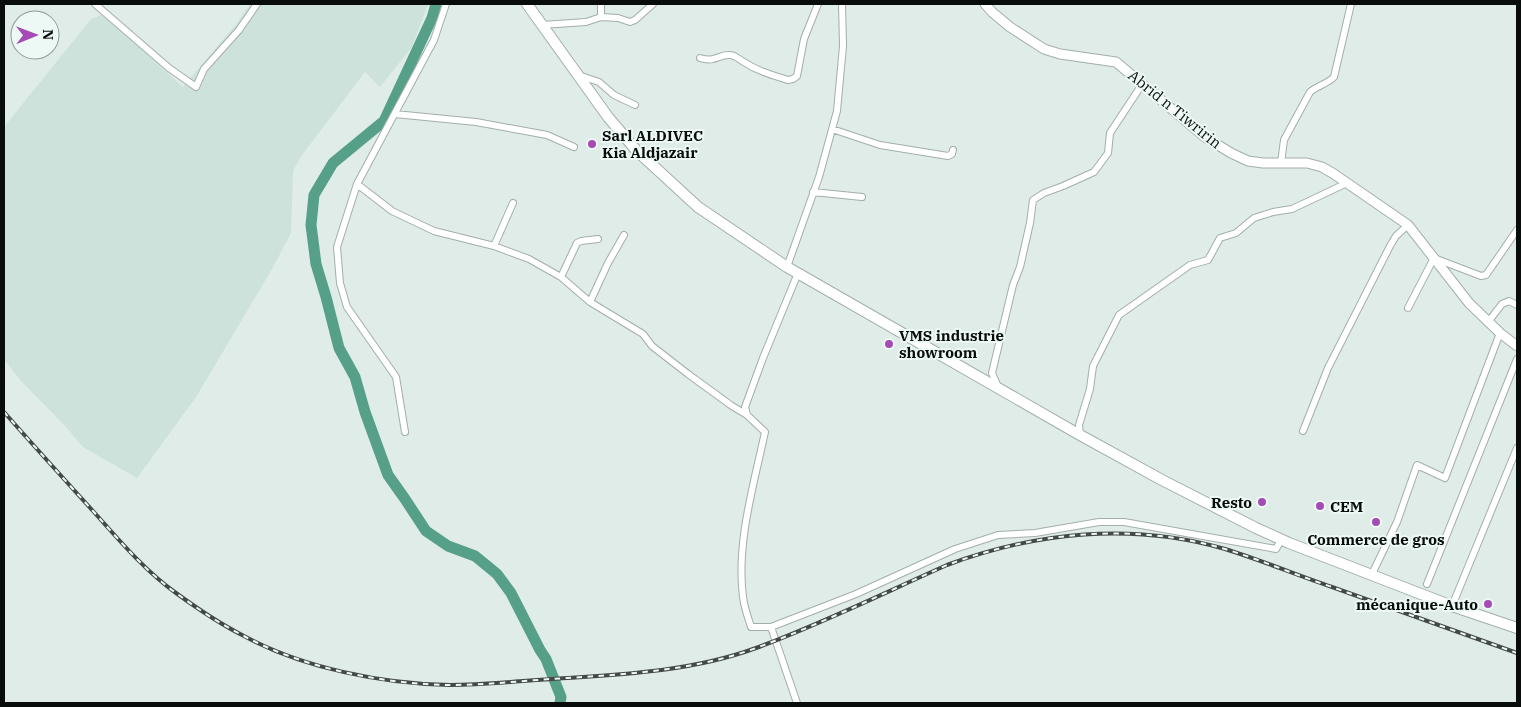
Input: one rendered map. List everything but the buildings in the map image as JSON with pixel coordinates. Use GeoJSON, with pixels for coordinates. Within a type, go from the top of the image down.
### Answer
{"type":"FeatureCollection","features":[{"type":"Feature","properties":{"kind":"main road"},"geometry":{"type":"LineString","coordinates":[[527,4],[621,134],[636,150],[698,207],[787,267],[1080,435],[1162,480],[1281,540],[1452,606],[1517,628]]}},
{"type":"Feature","properties":{"kind":"street"},"geometry":{"type":"LineString","coordinates":[[95,4],[169,68],[196,87],[204,69],[239,30],[256,4]]}},
{"type":"Feature","properties":{"kind":"street"},"geometry":{"type":"LineString","coordinates":[[405,432],[396,377],[347,306],[340,283],[337,247],[358,184],[434,40],[446,4]]}},
{"type":"Feature","properties":{"kind":"street"},"geometry":{"type":"LineString","coordinates":[[601,4],[601,18]]}},
{"type":"Feature","properties":{"kind":"street"},"geometry":{"type":"LineString","coordinates":[[542,25],[586,22],[601,18],[618,18],[630,22],[635,20],[653,4]]}},
{"type":"Feature","properties":{"kind":"street"},"geometry":{"type":"LineString","coordinates":[[700,58],[714,60],[726,55],[732,55],[755,70],[788,80],[793,79],[797,76],[804,39],[818,4]]}},
{"type":"Feature","properties":{"kind":"street"},"geometry":{"type":"LineString","coordinates":[[787,267],[813,192],[837,111],[843,46],[841,4]]}},
{"type":"Feature","properties":{"kind":"street","name":"Abrid n Tiwririn"},"geometry":{"type":"LineString","coordinates":[[985,4],[1010,27],[1044,49],[1060,54],[1116,62],[1205,137],[1231,153],[1248,161],[1307,163],[1322,167],[1347,183],[1408,225],[1469,303],[1500,333],[1517,346]]}},
{"type":"Feature","properties":{"kind":"street"},"geometry":{"type":"LineString","coordinates":[[1281,163],[1284,140],[1310,92],[1327,84],[1334,78],[1351,4]]}},
{"type":"Feature","properties":{"kind":"street"},"geometry":{"type":"LineString","coordinates":[[577,74],[599,82],[614,95],[635,105]]}},
{"type":"Feature","properties":{"kind":"street"},"geometry":{"type":"LineString","coordinates":[[998,387],[992,373],[1012,285],[1020,267],[1033,200],[1044,192],[1094,172],[1108,153],[1110,133],[1139,89],[1144,86]]}},
{"type":"Feature","properties":{"kind":"street"},"geometry":{"type":"LineString","coordinates":[[395,114],[476,122],[547,135],[574,147]]}},
{"type":"Feature","properties":{"kind":"street"},"geometry":{"type":"LineString","coordinates":[[832,129],[880,145],[948,156],[952,154],[953,150]]}},
{"type":"Feature","properties":{"kind":"street"},"geometry":{"type":"LineString","coordinates":[[1080,435],[1079,425],[1090,389],[1093,366],[1118,315],[1190,265],[1208,260],[1220,238],[1236,233],[1254,218],[1273,212],[1292,210],[1347,183]]}},
{"type":"Feature","properties":{"kind":"street"},"geometry":{"type":"LineString","coordinates":[[358,184],[392,211],[434,231],[494,246],[530,259],[561,277],[590,302],[642,334],[652,346],[747,415],[765,432],[752,487],[745,530],[743,597],[751,627],[771,627],[856,594],[955,549],[998,535],[1035,533],[1099,522],[1124,522],[1276,549],[1281,540]]}},
{"type":"Feature","properties":{"kind":"street"},"geometry":{"type":"LineString","coordinates":[[813,192],[862,197]]}},
{"type":"Feature","properties":{"kind":"street"},"geometry":{"type":"LineString","coordinates":[[494,246],[513,203]]}},
{"type":"Feature","properties":{"kind":"street"},"geometry":{"type":"LineString","coordinates":[[1303,431],[1328,368],[1390,246],[1396,236],[1408,225]]}},
{"type":"Feature","properties":{"kind":"street"},"geometry":{"type":"LineString","coordinates":[[1408,308],[1434,258],[1481,276],[1486,275],[1517,230]]}},
{"type":"Feature","properties":{"kind":"street"},"geometry":{"type":"LineString","coordinates":[[590,302],[608,263],[624,235]]}},
{"type":"Feature","properties":{"kind":"street"},"geometry":{"type":"LineString","coordinates":[[561,277],[577,243],[598,239]]}},
{"type":"Feature","properties":{"kind":"street"},"geometry":{"type":"LineString","coordinates":[[747,415],[745,407],[750,391],[798,273]]}},
{"type":"Feature","properties":{"kind":"street"},"geometry":{"type":"LineString","coordinates":[[1488,322],[1502,304],[1509,301],[1517,305]]}},
{"type":"Feature","properties":{"kind":"street"},"geometry":{"type":"LineString","coordinates":[[1372,574],[1397,522],[1417,466],[1445,478],[1500,333]]}},
{"type":"Feature","properties":{"kind":"street"},"geometry":{"type":"LineString","coordinates":[[1427,584],[1517,359]]}},
{"type":"Feature","properties":{"kind":"street"},"geometry":{"type":"LineString","coordinates":[[1452,606],[1517,448]]}},
{"type":"Feature","properties":{"kind":"street"},"geometry":{"type":"LineString","coordinates":[[771,627],[797,703]]}},
{"type":"Feature","properties":{"kind":"shaded area"},"geometry":{"type":"Polygon","coordinates":[[[250,4],[428,4],[412,47],[380,87],[365,72],[302,155],[293,171],[291,233],[272,269],[196,397],[137,478],[83,447],[20,380],[4,359],[4,127],[58,60],[60,60],[60,57],[91,19],[101,15],[183,87],[237,23],[250,4]]]}},
{"type":"Feature","properties":{"kind":"waterway"},"geometry":{"type":"LineString","coordinates":[[436,4],[432,18],[384,121],[333,163],[314,195],[311,225],[316,264],[339,348],[355,377],[365,412],[388,475],[426,531],[448,546],[475,556],[497,574],[511,593],[546,659],[561,697],[560,703]]}},
{"type":"Feature","properties":{"kind":"railway"},"geometry":{"type":"LineString","coordinates":[[4,412],[133,555],[176,593],[226,626],[267,647],[317,665],[371,677],[424,684],[465,685],[615,675],[687,666],[733,655],[780,639],[947,565],[981,554],[1050,538],[1084,534],[1120,533],[1155,535],[1225,549],[1517,653]]}},
{"type":"Feature","properties":{"kind":"place","name":"Sarl ALDIVEC Kia Aldjazair"},"geometry":{"type":"Point","coordinates":[592,144]}},
{"type":"Feature","properties":{"kind":"place","name":"VMS industrie showroom"},"geometry":{"type":"Point","coordinates":[889,344]}},
{"type":"Feature","properties":{"kind":"place","name":"Resto"},"geometry":{"type":"Point","coordinates":[1262,502]}},
{"type":"Feature","properties":{"kind":"place","name":"CEM"},"geometry":{"type":"Point","coordinates":[1320,506]}},
{"type":"Feature","properties":{"kind":"place","name":"Commerce de gros"},"geometry":{"type":"Point","coordinates":[1376,522]}},
{"type":"Feature","properties":{"kind":"place","name":"mécanique-Auto"},"geometry":{"type":"Point","coordinates":[1488,604]}}]}
